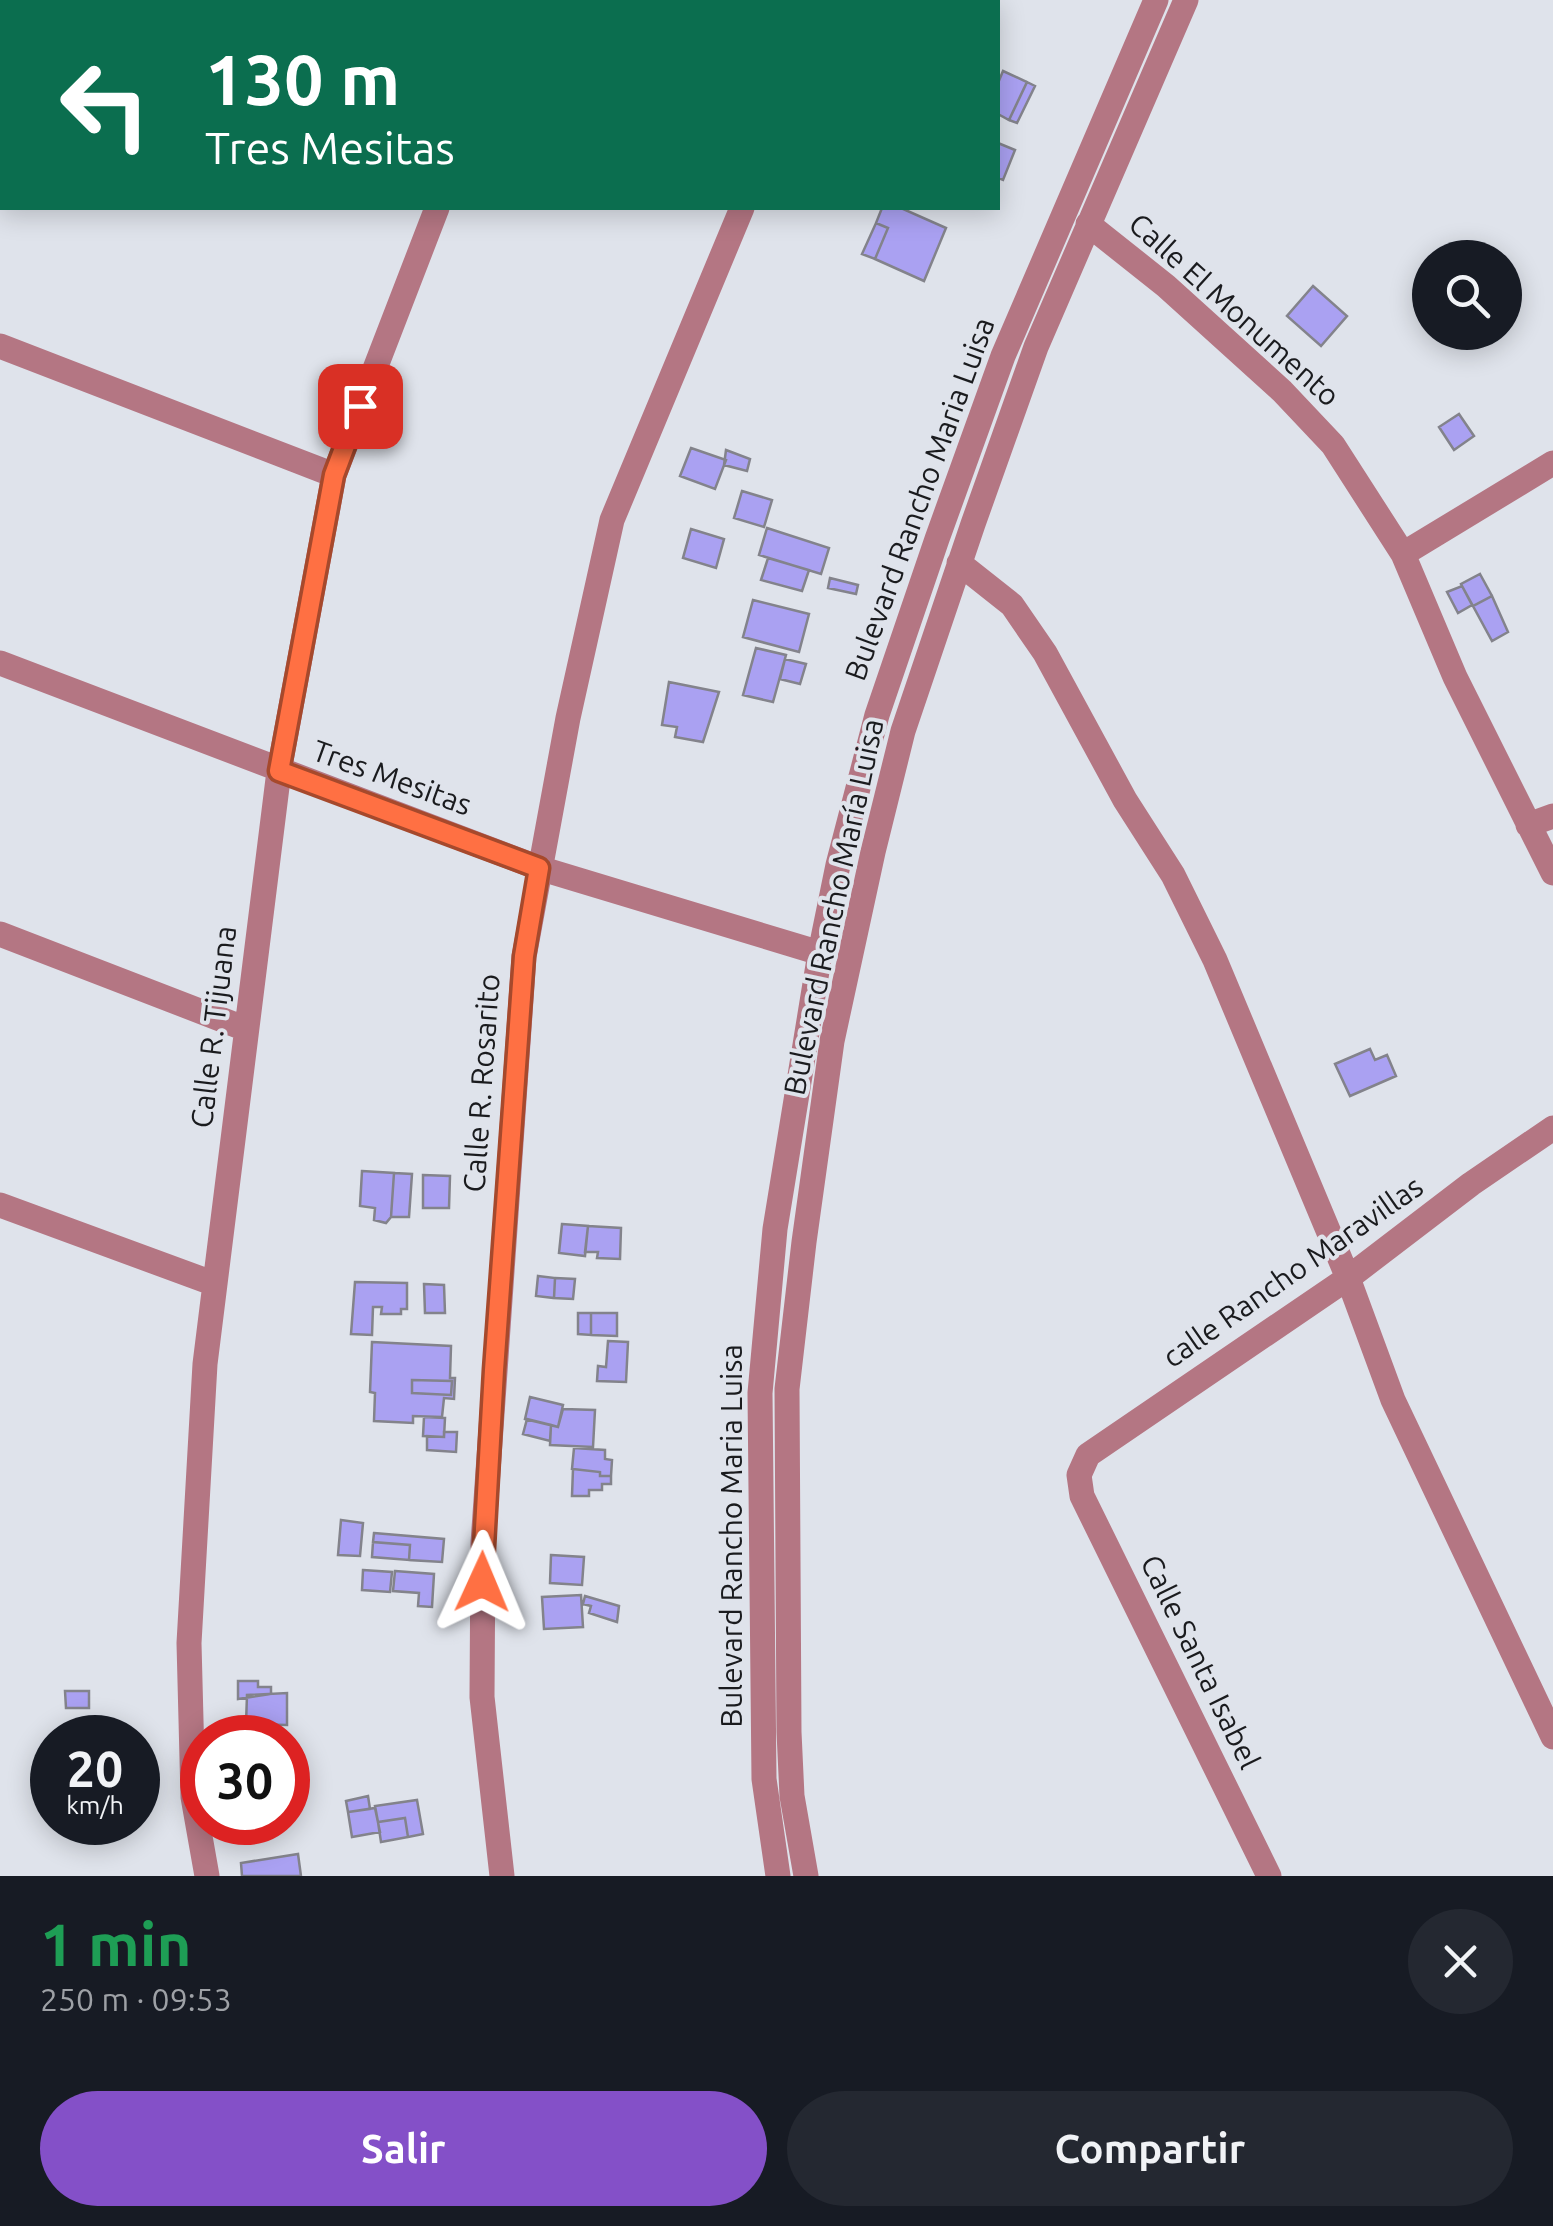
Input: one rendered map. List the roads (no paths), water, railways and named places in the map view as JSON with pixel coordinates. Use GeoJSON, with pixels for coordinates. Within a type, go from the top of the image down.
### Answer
{"type":"FeatureCollection","features":[{"type":"Feature","properties":{"kind":"street","name":"Bulevard Rancho Maria Luisa"},"geometry":{"type":"LineString","coordinates":[[778,1876],[764,1778],[760,1393],[775,1229],[820,953],[877,715],[937,539],[1003,356],[1156,0]]}},
{"type":"Feature","properties":{"kind":"street","name":"Bulevard Rancho María Luisa"},"geometry":{"type":"LineString","coordinates":[[806,1876],[792,1796],[787,1389],[832,1041],[872,852],[904,731],[960,563],[1036,346],[1186,0]]}},
{"type":"Feature","properties":{"kind":"street","name":"Calle R. Tijuana"},"geometry":{"type":"LineString","coordinates":[[207,1876],[194,1797],[189,1643],[204,1364],[279,771],[334,475],[436,210]]}},
{"type":"Feature","properties":{"kind":"street","name":"Calle R. Rosarito"},"geometry":{"type":"LineString","coordinates":[[502,1876],[482,1697],[482,1543],[524,956],[612,520],[741,210]]}},
{"type":"Feature","properties":{"kind":"street","name":"Calle El Monumento"},"geometry":{"type":"LineString","coordinates":[[1088,224],[1152,274],[1282,391],[1333,446],[1403,554],[1454,677],[1553,873]]}},
{"type":"Feature","properties":{"kind":"street"},"geometry":{"type":"LineString","coordinates":[[0,346],[334,475]]}},
{"type":"Feature","properties":{"kind":"street"},"geometry":{"type":"LineString","coordinates":[[1403,554],[1553,463]]}},
{"type":"Feature","properties":{"kind":"street"},"geometry":{"type":"LineString","coordinates":[[960,563],[1012,605],[1045,654],[1124,800],[1173,875],[1215,960],[1348,1278],[1393,1400],[1553,1736]]}},
{"type":"Feature","properties":{"kind":"street","name":"Tres Mesitas"},"geometry":{"type":"LineString","coordinates":[[0,663],[539,868],[820,953]]}},
{"type":"Feature","properties":{"kind":"street"},"geometry":{"type":"LineString","coordinates":[[1528,825],[1553,816]]}},
{"type":"Feature","properties":{"kind":"street"},"geometry":{"type":"LineString","coordinates":[[0,934],[246,1029]]}},
{"type":"Feature","properties":{"kind":"street","name":"calle Rancho Maravillas"},"geometry":{"type":"LineString","coordinates":[[1080,1474],[1088,1455],[1348,1278],[1471,1184],[1553,1128]]}},
{"type":"Feature","properties":{"kind":"street"},"geometry":{"type":"LineString","coordinates":[[0,1206],[214,1284]]}},
{"type":"Feature","properties":{"kind":"street","name":"Calle Santa Isabel"},"geometry":{"type":"LineString","coordinates":[[1080,1474],[1082,1496],[1269,1876]]}}]}
